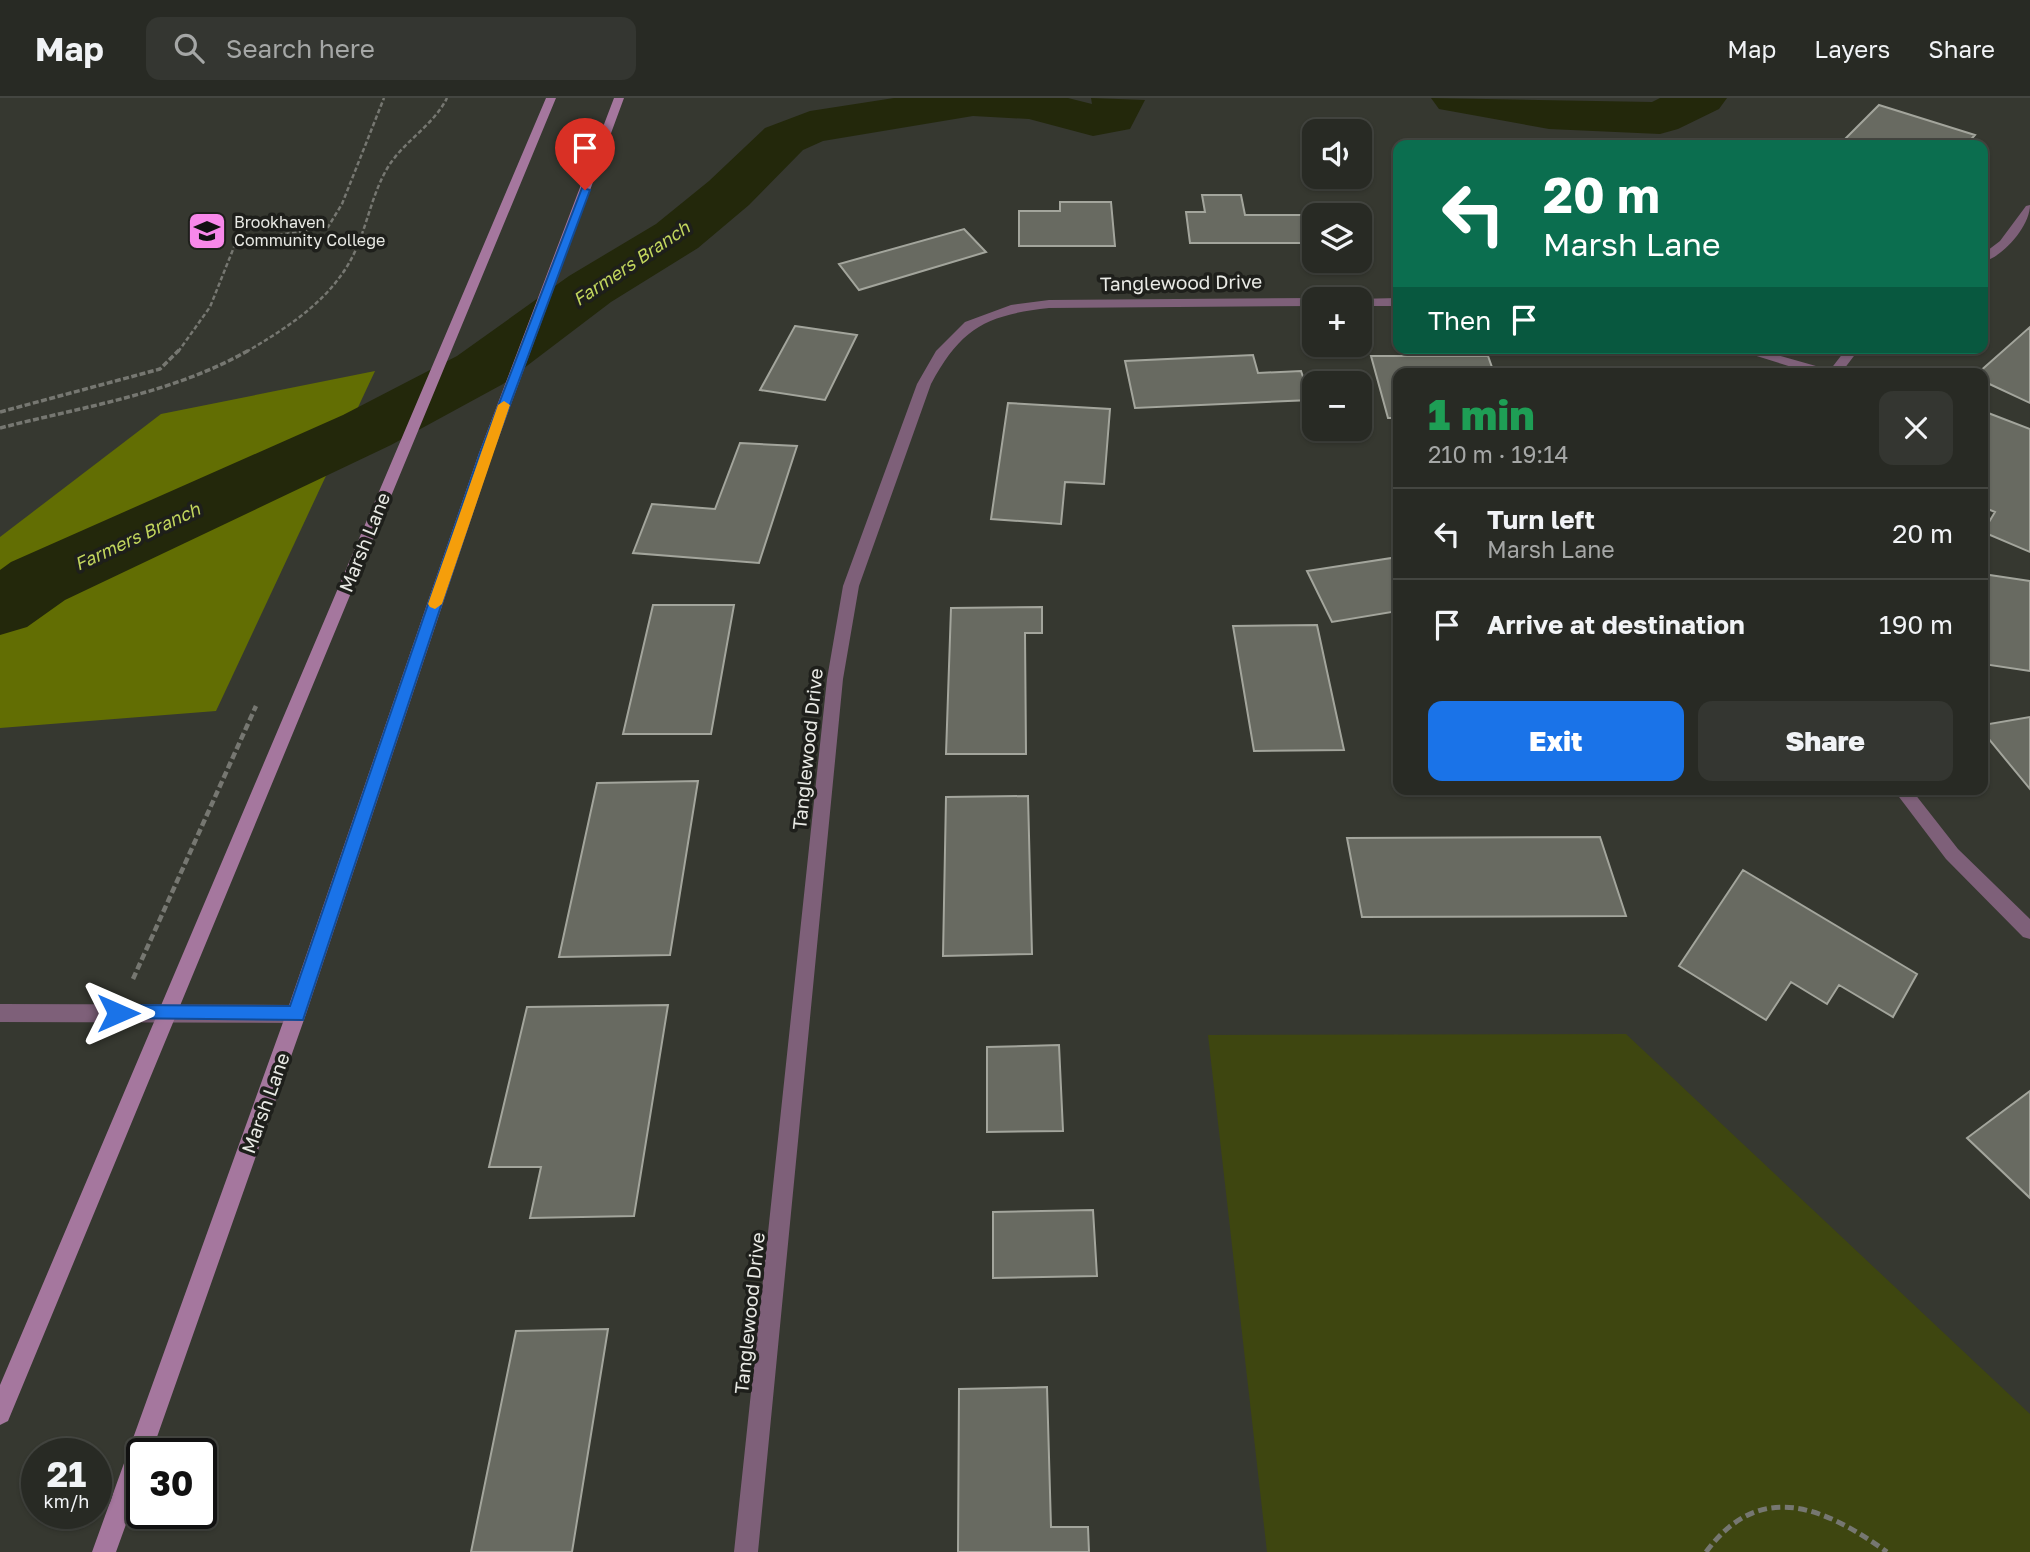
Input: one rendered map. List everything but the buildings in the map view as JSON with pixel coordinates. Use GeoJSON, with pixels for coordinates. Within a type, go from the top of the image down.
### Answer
{"type":"FeatureCollection","features":[{"type":"Feature","properties":{"kind":"main road","name":"Marsh Lane"},"geometry":{"type":"LineString","coordinates":[[0,1413],[170,1013],[387,485],[551,98]]}},
{"type":"Feature","properties":{"kind":"main road","name":"Marsh Lane"},"geometry":{"type":"LineString","coordinates":[[104,1552],[296,1014],[486,453],[619,98]]}},
{"type":"Feature","properties":{"kind":"street"},"geometry":{"type":"LineString","coordinates":[[1988,255],[2004,243],[2030,208]]}},
{"type":"Feature","properties":{"kind":"street","name":"Tanglewood Drive"},"geometry":{"type":"LineString","coordinates":[[746,1552],[835,679],[851,586],[924,384],[942,351],[969,325],[1015,308],[1049,304],[1302,302]]}},
{"type":"Feature","properties":{"kind":"street"},"geometry":{"type":"LineString","coordinates":[[1372,302],[1393,302]]}},
{"type":"Feature","properties":{"kind":"street"},"geometry":{"type":"LineString","coordinates":[[1759,354],[1809,368]]}},
{"type":"Feature","properties":{"kind":"street"},"geometry":{"type":"LineString","coordinates":[[1838,368],[1849,354]]}},
{"type":"Feature","properties":{"kind":"street"},"geometry":{"type":"LineString","coordinates":[[1906,795],[1952,855],[2030,931]]}},
{"type":"Feature","properties":{"kind":"street"},"geometry":{"type":"LineString","coordinates":[[0,1013],[296,1014]]}},
{"type":"Feature","properties":{"kind":"path"},"geometry":{"type":"LineString","coordinates":[[0,412],[160,369],[167,364],[197,327],[214,296],[231,247],[236,242],[328,227],[342,204],[384,98]]}},
{"type":"Feature","properties":{"kind":"path"},"geometry":{"type":"LineString","coordinates":[[0,428],[155,386],[209,367],[260,345],[289,326],[317,303],[351,260],[389,165],[433,122],[447,98]]}},
{"type":"Feature","properties":{"kind":"path"},"geometry":{"type":"LineString","coordinates":[[128,989],[259,700]]}},
{"type":"Feature","properties":{"kind":"path"},"geometry":{"type":"LineString","coordinates":[[1706,1552],[1715,1535],[1744,1515],[1779,1506],[1818,1512],[1861,1531],[1887,1552]]}},
{"type":"Feature","properties":{"kind":"green space"},"geometry":{"type":"Polygon","coordinates":[[[375,371],[216,711],[0,728],[0,537],[161,414],[375,371]]]}},
{"type":"Feature","properties":{"kind":"green space"},"geometry":{"type":"Polygon","coordinates":[[[1626,1034],[2030,1414],[2030,1552],[1267,1552],[1208,1035],[1626,1034]]]}},
{"type":"Feature","properties":{"kind":"waterway","name":"Farmers Branch"},"geometry":{"type":"LineString","coordinates":[[0,607],[38,581],[367,430],[480,370],[590,289],[677,236],[729,193],[784,139],[810,127],[973,101],[1030,104],[1093,120],[1112,118],[1119,100],[1117,98]]}},
{"type":"Feature","properties":{"kind":"waterway","name":"Farmers Branch"},"geometry":{"type":"LineString","coordinates":[[1457,98],[1549,113],[1660,118],[1701,98]]}},
{"type":"Feature","properties":{"kind":"slow traffic"},"geometry":{"type":"LineString","coordinates":[[435,604],[504,405]]}},
{"type":"Feature","properties":{"kind":"place","name":"Brookhaven Community College"},"geometry":{"type":"Point","coordinates":[207,231]}},
{"type":"Feature","properties":{"kind":"route"},"geometry":{"type":"LineString","coordinates":[[118,1013],[296,1014],[486,453],[585,190]]}}]}
